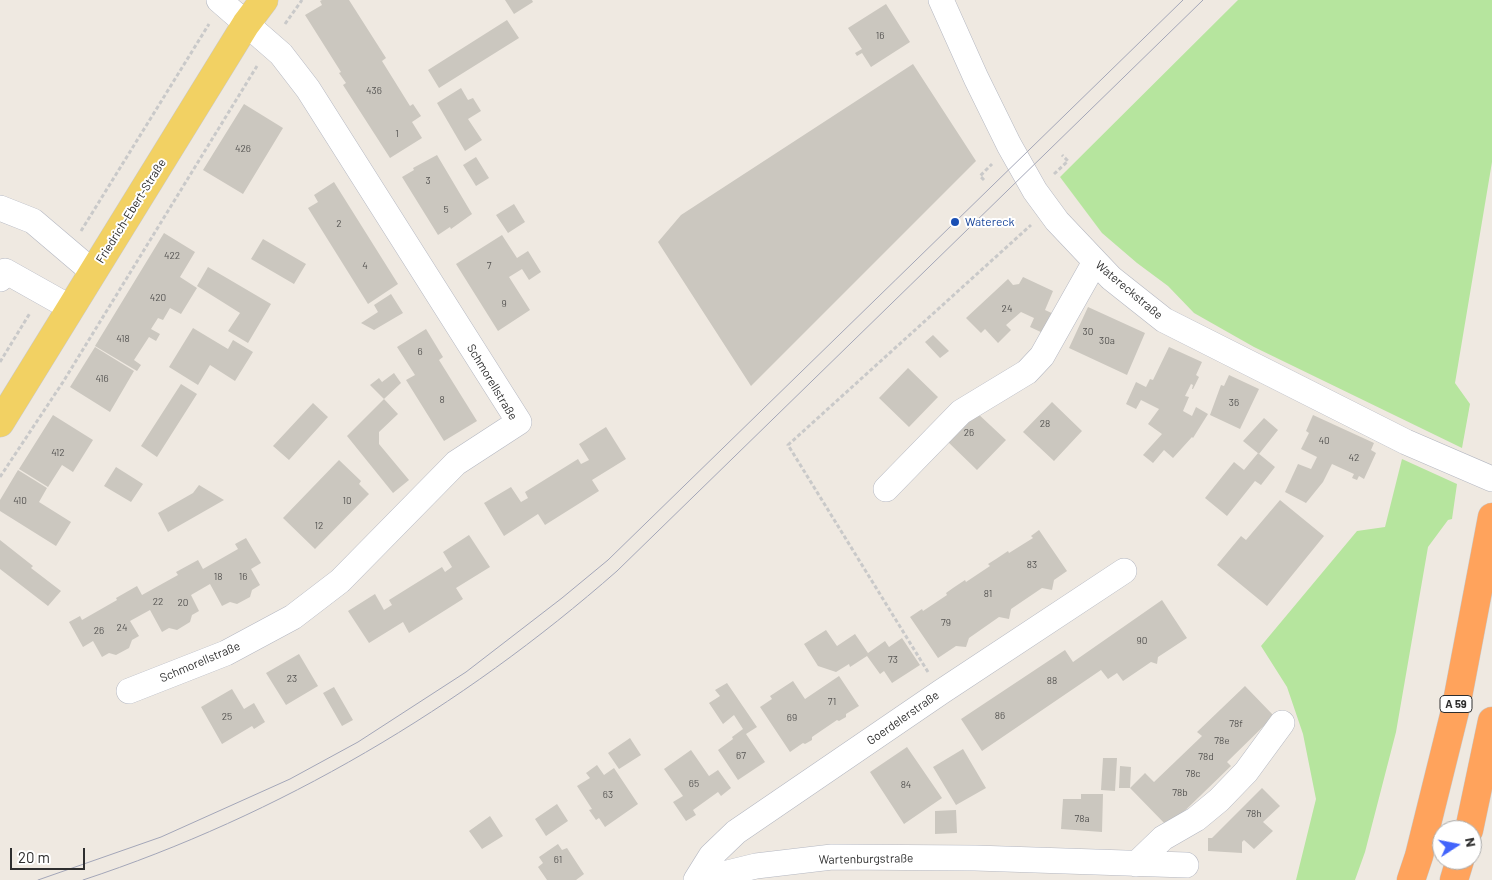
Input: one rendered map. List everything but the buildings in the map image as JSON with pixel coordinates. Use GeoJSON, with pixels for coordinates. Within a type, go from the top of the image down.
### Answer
{"type":"FeatureCollection","features":[{"type":"Feature","properties":{"kind":"highway","name":"A 59"},"geometry":{"type":"LineString","coordinates":[[1411,880],[1456,707],[1491,521]]}},
{"type":"Feature","properties":{"kind":"highway"},"geometry":{"type":"LineString","coordinates":[[1470,820],[1492,721]]}},
{"type":"Feature","properties":{"kind":"main road","name":"Friedrich-Ebert-Straße"},"geometry":{"type":"LineString","coordinates":[[0,423],[246,24],[264,0]]}},
{"type":"Feature","properties":{"kind":"street","name":"Watereckstraße"},"geometry":{"type":"LineString","coordinates":[[941,0],[976,78],[1028,180],[1048,210],[1111,278],[1164,320],[1406,442],[1492,479]]}},
{"type":"Feature","properties":{"kind":"street","name":"Schmorellstraße"},"geometry":{"type":"LineString","coordinates":[[129,691],[226,653],[293,617],[340,582],[456,463],[519,422],[308,89],[281,54],[221,1]]}},
{"type":"Feature","properties":{"kind":"street"},"geometry":{"type":"LineString","coordinates":[[0,208],[32,220],[93,272]]}},
{"type":"Feature","properties":{"kind":"street"},"geometry":{"type":"LineString","coordinates":[[886,489],[960,412],[1027,372],[1042,356],[1095,262]]}},
{"type":"Feature","properties":{"kind":"street"},"geometry":{"type":"LineString","coordinates":[[0,279],[5,271],[71,308]]}},
{"type":"Feature","properties":{"kind":"street","name":"Goerdelerstraße"},"geometry":{"type":"LineString","coordinates":[[698,880],[711,856],[736,832],[941,692],[1124,571]]}},
{"type":"Feature","properties":{"kind":"street"},"geometry":{"type":"LineString","coordinates":[[1136,864],[1163,838],[1196,819],[1219,800],[1246,772],[1282,723]]}},
{"type":"Feature","properties":{"kind":"street","name":"Wartenburgstraße"},"geometry":{"type":"LineString","coordinates":[[698,880],[756,866],[832,857],[975,869],[1136,864],[1186,865]]}},
{"type":"Feature","properties":{"kind":"path"},"geometry":{"type":"LineString","coordinates":[[0,477],[68,374],[270,44],[302,0]]}},
{"type":"Feature","properties":{"kind":"path"},"geometry":{"type":"LineString","coordinates":[[68,251],[221,1]]}},
{"type":"Feature","properties":{"kind":"path"},"geometry":{"type":"LineString","coordinates":[[941,692],[788,445],[1048,210]]}},
{"type":"Feature","properties":{"kind":"path"},"geometry":{"type":"LineString","coordinates":[[0,362],[43,292]]}},
{"type":"Feature","properties":{"kind":"green space"},"geometry":{"type":"Polygon","coordinates":[[[1238,0],[1492,0],[1492,162],[1455,383],[1470,404],[1462,448],[1254,347],[1194,313],[1168,286],[1102,233],[1060,177],[1238,0]]]}},
{"type":"Feature","properties":{"kind":"green space"},"geometry":{"type":"Polygon","coordinates":[[[1402,459],[1457,484],[1452,519],[1448,520],[1428,547],[1396,732],[1365,852],[1355,880],[1296,880],[1316,799],[1303,734],[1287,687],[1261,646],[1357,531],[1385,527],[1402,459]]]}},
{"type":"Feature","properties":{"kind":"tram line"},"geometry":{"type":"LineString","coordinates":[[38,880],[161,837],[290,779],[358,742],[466,672],[608,560],[1183,0]]}},
{"type":"Feature","properties":{"kind":"tram line"},"geometry":{"type":"LineString","coordinates":[[83,880],[156,854],[228,824],[297,790],[431,712],[495,668],[557,621],[617,571],[1203,0]]}},
{"type":"Feature","properties":{"kind":"place","name":"Watereck"},"geometry":{"type":"Point","coordinates":[955,222]}}]}
